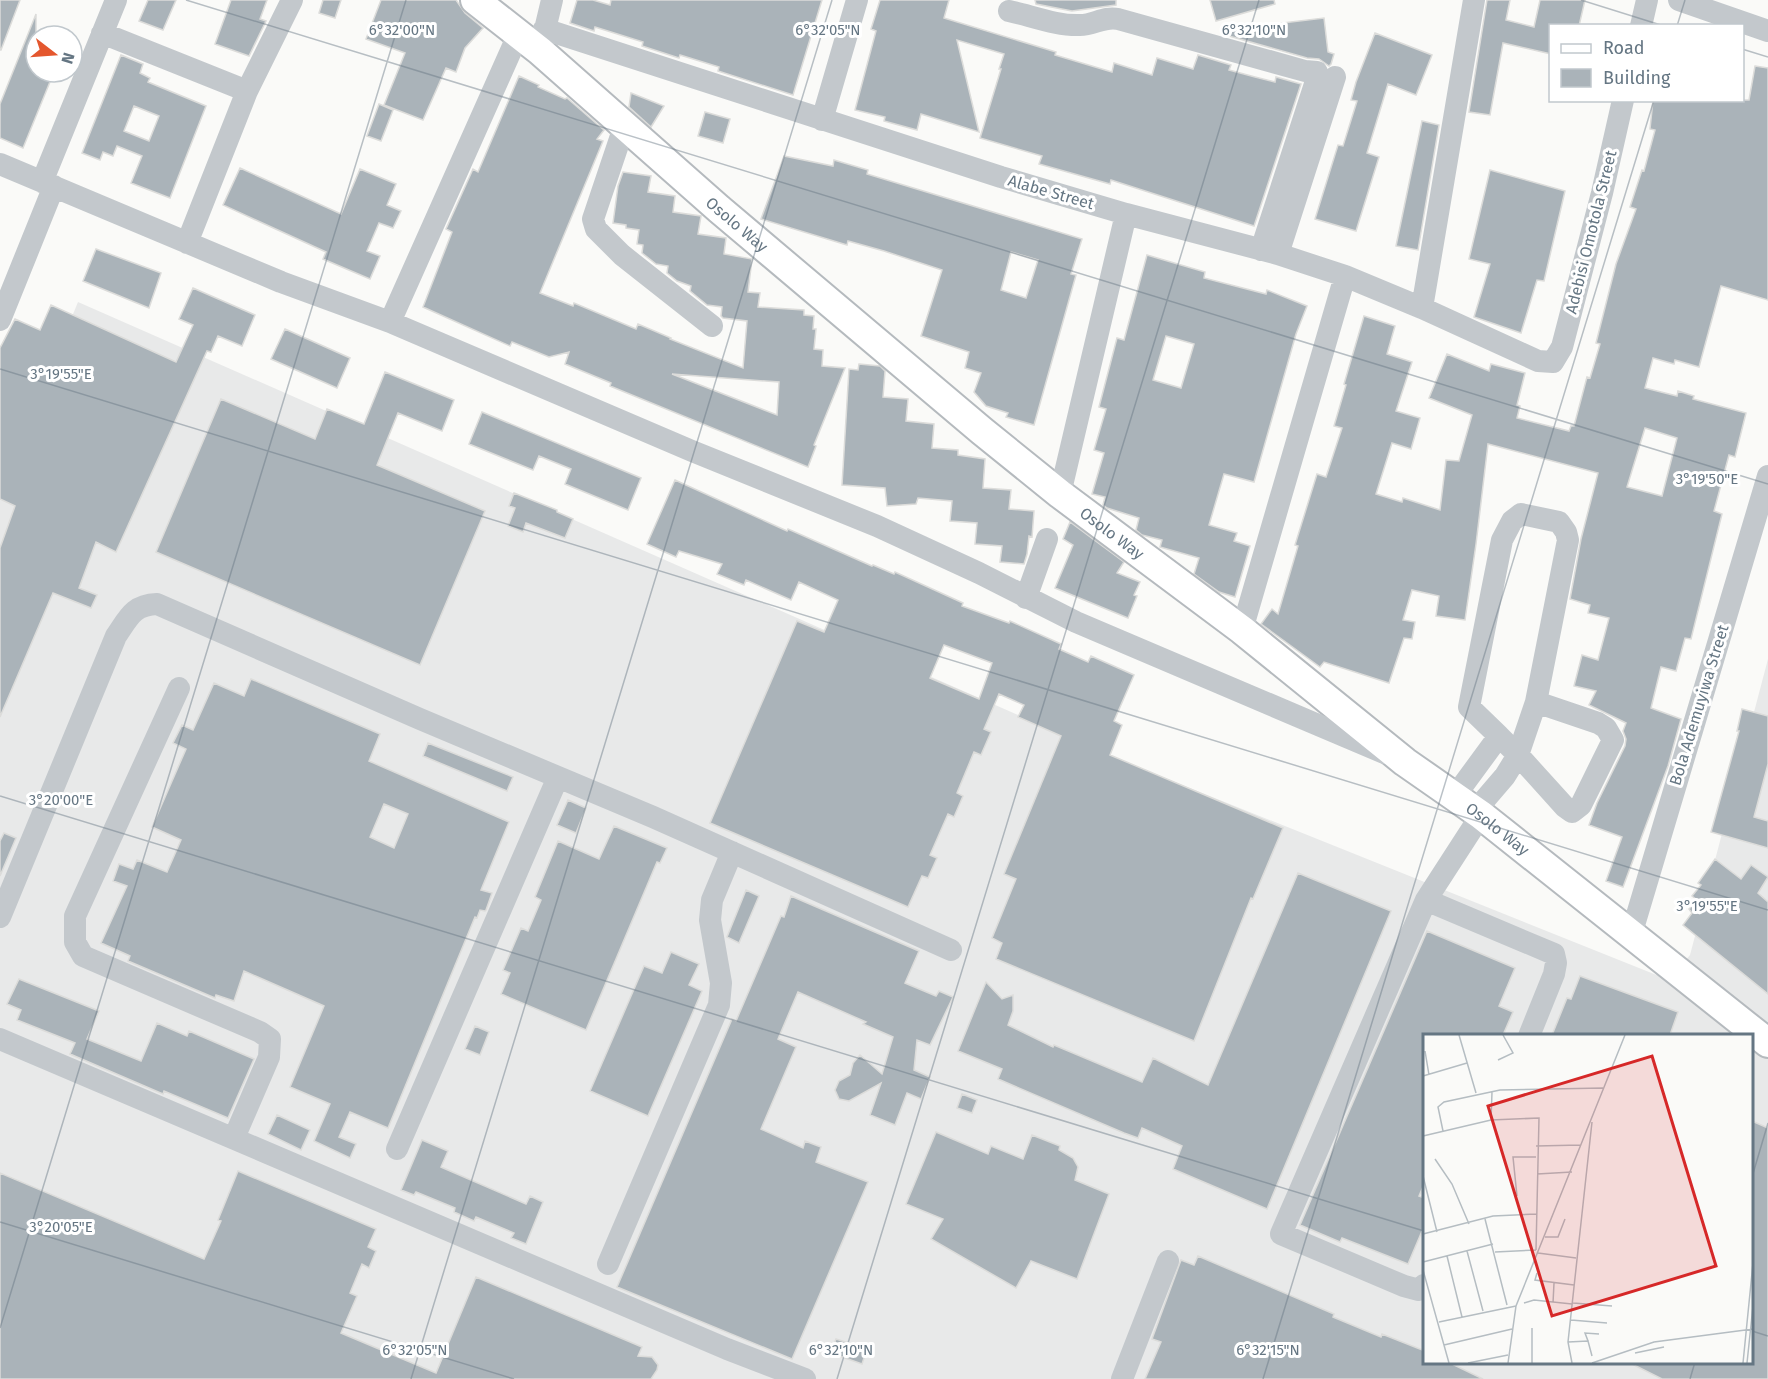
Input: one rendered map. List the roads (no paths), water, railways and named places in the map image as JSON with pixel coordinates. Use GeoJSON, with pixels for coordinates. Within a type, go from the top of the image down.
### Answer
{"type":"FeatureCollection","features":[{"type":"Feature","properties":{"kind":"main road","name":"Osolo Way"},"geometry":{"type":"LineString","coordinates":[[475,0],[534,38],[624,127],[982,431],[1060,494],[1242,630],[1405,762],[1470,808],[1768,1043]]}},
{"type":"Feature","properties":{"kind":"street"},"geometry":{"type":"LineString","coordinates":[[0,320],[102,33],[116,0]]}},
{"type":"Feature","properties":{"kind":"street"},"geometry":{"type":"LineString","coordinates":[[187,243],[247,91],[292,0]]}},
{"type":"Feature","properties":{"kind":"street"},"geometry":{"type":"LineString","coordinates":[[390,322],[552,0]]}},
{"type":"Feature","properties":{"kind":"street"},"geometry":{"type":"LineString","coordinates":[[822,120],[857,0]]}},
{"type":"Feature","properties":{"kind":"street"},"geometry":{"type":"LineString","coordinates":[[1422,308],[1474,0]]}},
{"type":"Feature","properties":{"kind":"street"},"geometry":{"type":"LineString","coordinates":[[1641,24],[1647,0]]}},
{"type":"Feature","properties":{"kind":"street"},"geometry":{"type":"LineString","coordinates":[[1679,0],[1768,31]]}},
{"type":"Feature","properties":{"kind":"street"},"geometry":{"type":"LineString","coordinates":[[1009,11],[1064,24],[1083,26],[1110,17],[1305,71],[1317,72],[1269,252]]}},
{"type":"Feature","properties":{"kind":"street"},"geometry":{"type":"LineString","coordinates":[[102,33],[247,91]]}},
{"type":"Feature","properties":{"kind":"street","name":"Alabe Street"},"geometry":{"type":"LineString","coordinates":[[534,38],[822,120],[1126,214],[1269,252],[1344,276],[1422,308],[1538,361],[1553,362]]}},
{"type":"Feature","properties":{"kind":"street"},"geometry":{"type":"LineString","coordinates":[[1269,252],[1335,77]]}},
{"type":"Feature","properties":{"kind":"street","name":"Adebisi Omotola Street"},"geometry":{"type":"LineString","coordinates":[[1553,362],[1562,347],[1602,193],[1623,102]]}},
{"type":"Feature","properties":{"kind":"street"},"geometry":{"type":"LineString","coordinates":[[624,127],[593,219],[596,229],[622,255],[712,326]]}},
{"type":"Feature","properties":{"kind":"street"},"geometry":{"type":"LineString","coordinates":[[0,164],[281,282],[390,322],[681,446],[877,526],[980,573],[1076,622],[1405,762]]}},
{"type":"Feature","properties":{"kind":"street"},"geometry":{"type":"LineString","coordinates":[[1060,494],[1126,214]]}},
{"type":"Feature","properties":{"kind":"street"},"geometry":{"type":"LineString","coordinates":[[1242,630],[1344,276]]}},
{"type":"Feature","properties":{"kind":"street","name":"Bola Ademuyiwa Street"},"geometry":{"type":"LineString","coordinates":[[1631,935],[1768,476]]}},
{"type":"Feature","properties":{"kind":"street"},"geometry":{"type":"LineString","coordinates":[[1470,808],[1505,776],[1518,755],[1536,702],[1568,540],[1559,522],[1521,514],[1512,521],[1502,540],[1469,707],[1518,755],[1572,812],[1581,805],[1613,740],[1606,728],[1598,723],[1536,702]]}},
{"type":"Feature","properties":{"kind":"street"},"geometry":{"type":"LineString","coordinates":[[1026,598],[1047,538]]}},
{"type":"Feature","properties":{"kind":"street"},"geometry":{"type":"LineString","coordinates":[[1,910],[116,636],[130,615],[143,604],[157,604],[732,852],[951,950]]}},
{"type":"Feature","properties":{"kind":"street"},"geometry":{"type":"LineString","coordinates":[[179,688],[75,916],[75,942],[83,956],[260,1032],[270,1039],[269,1057],[234,1138]]}},
{"type":"Feature","properties":{"kind":"street"},"geometry":{"type":"LineString","coordinates":[[1423,1287],[1419,1290],[1404,1286],[1281,1234],[1426,900],[1470,808],[1499,736]]}},
{"type":"Feature","properties":{"kind":"street"},"geometry":{"type":"LineString","coordinates":[[397,1149],[558,777]]}},
{"type":"Feature","properties":{"kind":"street"},"geometry":{"type":"LineString","coordinates":[[608,1264],[719,1005],[721,983],[710,920],[712,900],[732,852]]}},
{"type":"Feature","properties":{"kind":"street"},"geometry":{"type":"LineString","coordinates":[[1426,900],[1554,954],[1556,963],[1554,974],[1529,1034]]}},
{"type":"Feature","properties":{"kind":"street"},"geometry":{"type":"LineString","coordinates":[[0,1039],[727,1349],[805,1379]]}},
{"type":"Feature","properties":{"kind":"street"},"geometry":{"type":"LineString","coordinates":[[1122,1379],[1168,1261]]}}]}
